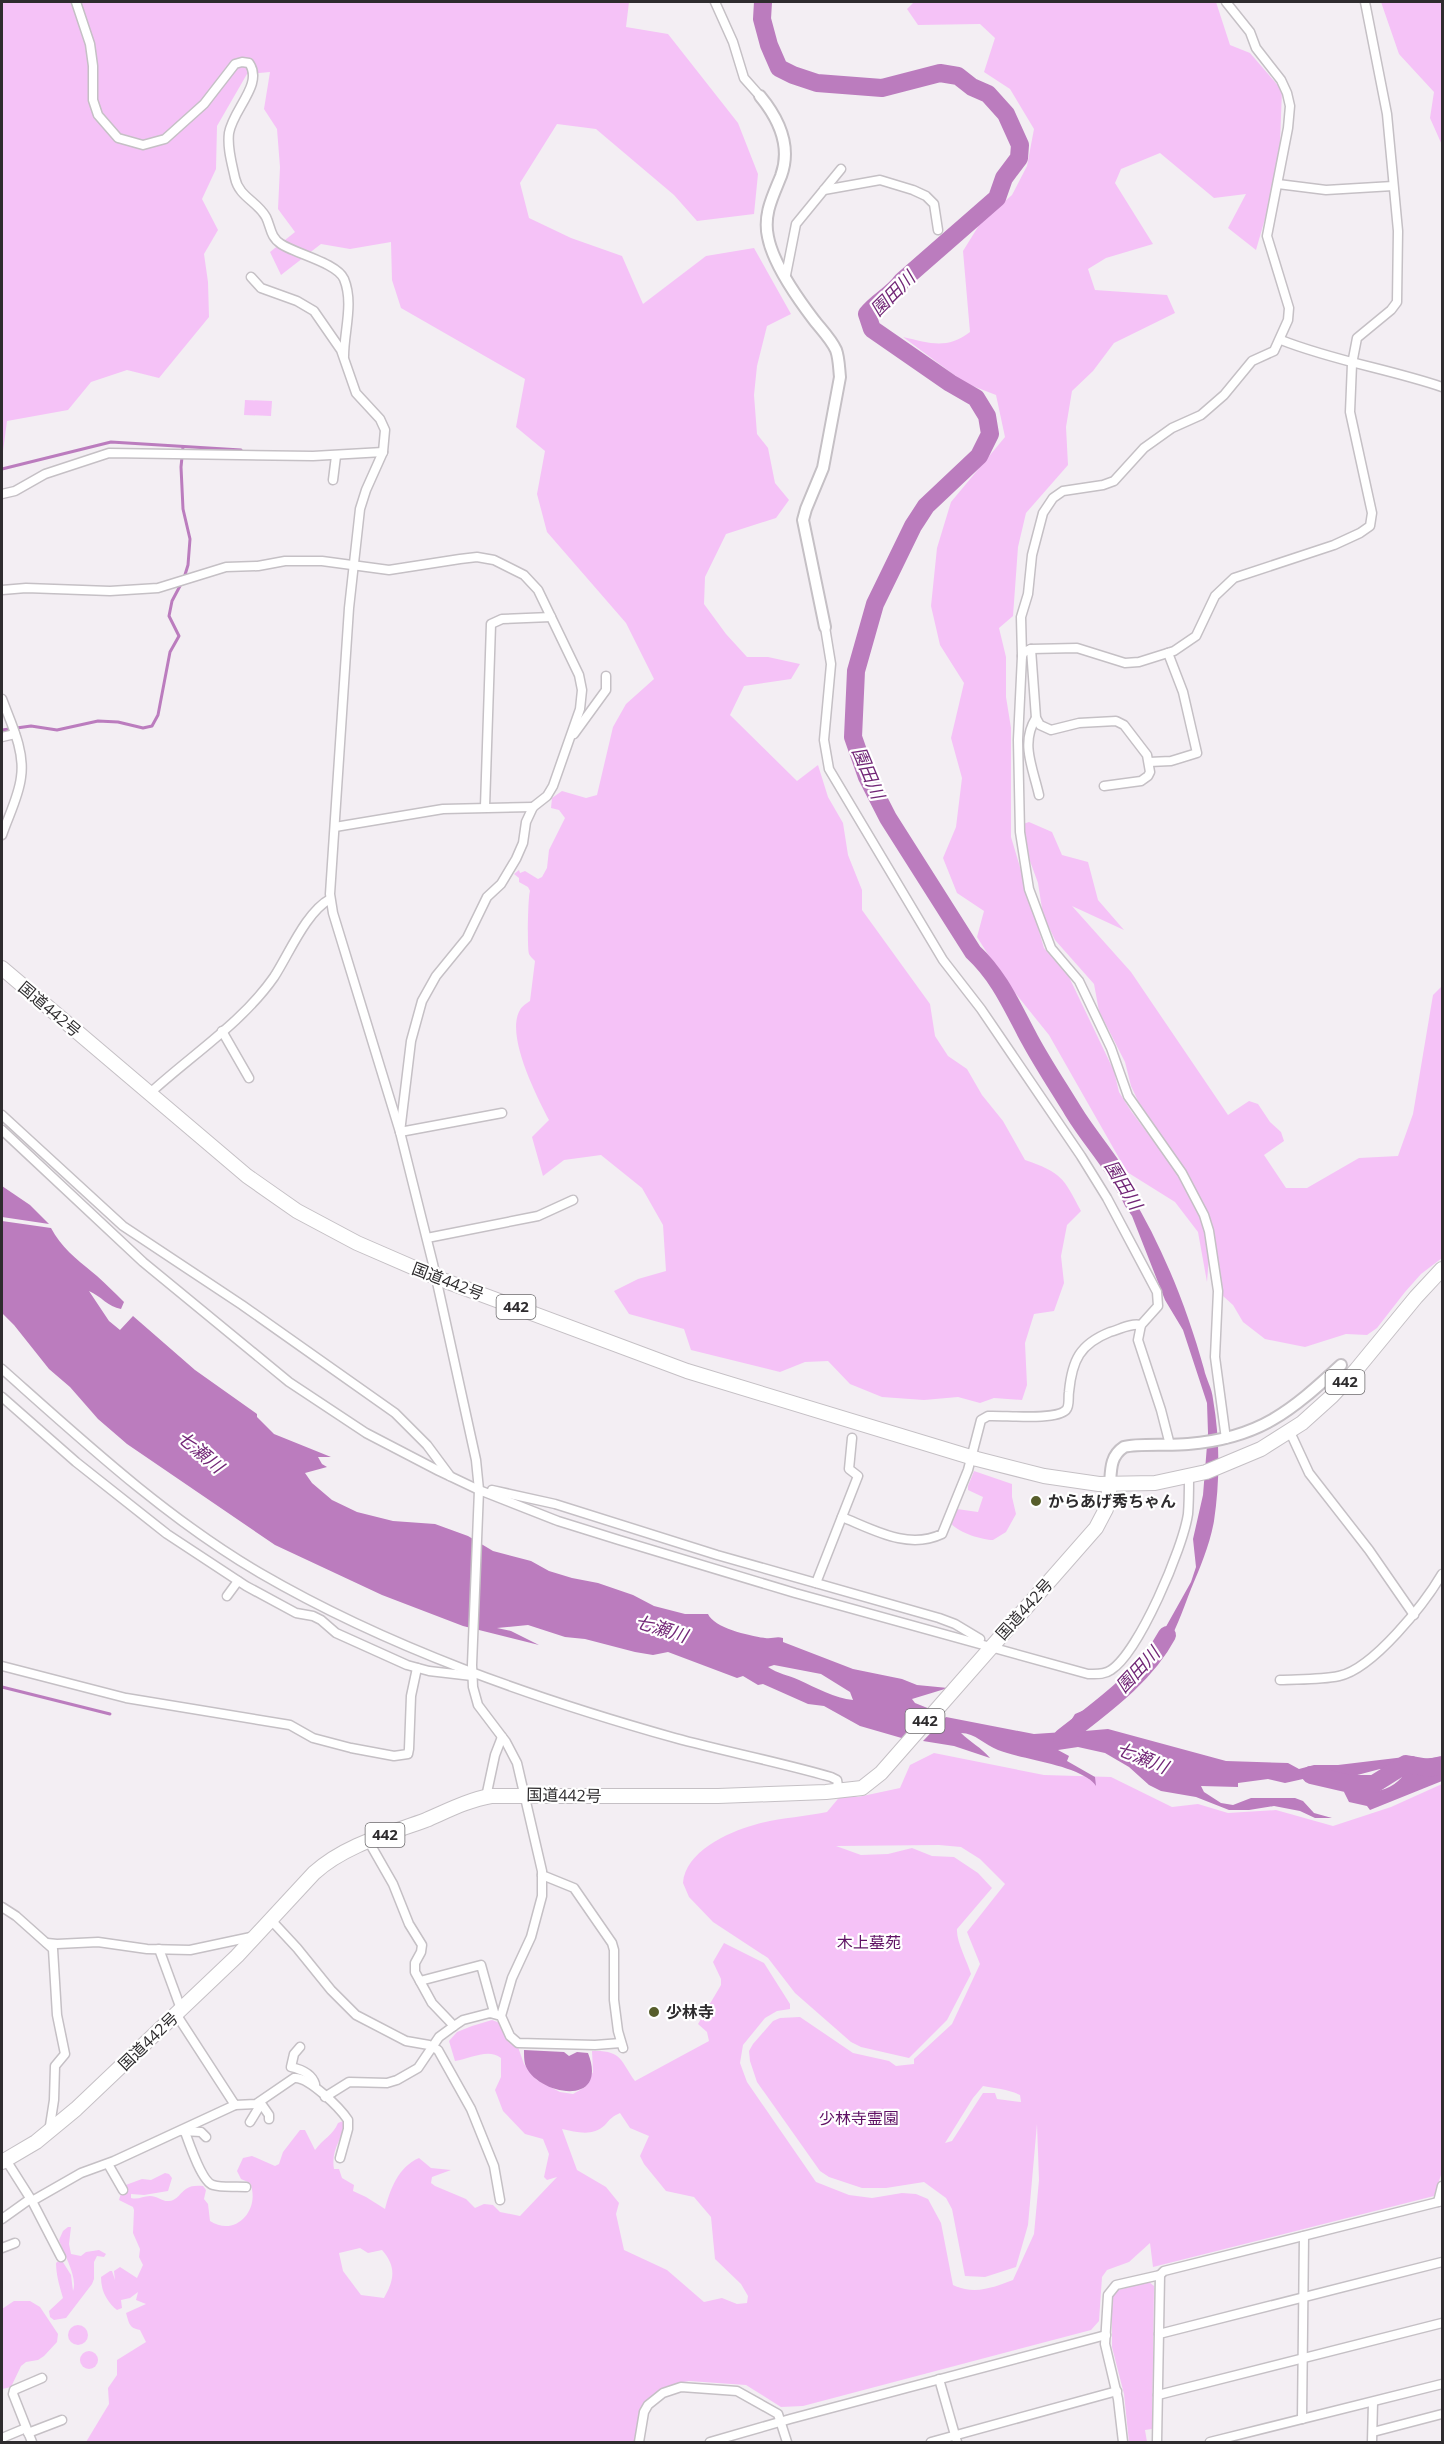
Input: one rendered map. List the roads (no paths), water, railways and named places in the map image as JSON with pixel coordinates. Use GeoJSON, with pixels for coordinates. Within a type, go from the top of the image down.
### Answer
{"type":"FeatureCollection","features":[{"type":"Feature","properties":{"kind":"highway","name":"国道442号"},"geometry":{"type":"LineString","coordinates":[[2,968],[231,1163],[291,1208],[366,1247],[436,1277],[687,1371],[972,1457],[1056,1478],[1110,1485],[1155,1483],[1192,1476],[1254,1453],[1290,1432],[1322,1406],[1348,1380],[1416,1297],[1443,1269]]}},
{"type":"Feature","properties":{"kind":"highway","name":"国道442号"},"geometry":{"type":"LineString","coordinates":[[4,2161],[49,2132],[179,2012],[328,1861],[369,1842],[486,1797],[524,1795],[718,1797],[839,1792],[862,1788],[881,1773],[1099,1524],[1106,1509],[1110,1485]]}},
{"type":"Feature","properties":{"kind":"street"},"geometry":{"type":"LineString","coordinates":[[76,2],[90,44],[93,66],[93,100],[98,115],[118,138],[143,145],[165,139],[204,104],[228,70],[242,62],[249,63],[254,70],[254,79],[250,91],[232,120],[229,136],[236,184],[262,212],[270,232],[280,243],[334,269],[344,278],[349,312],[344,358]]}},
{"type":"Feature","properties":{"kind":"street"},"geometry":{"type":"LineString","coordinates":[[715,2],[733,42],[744,78],[778,121],[784,140],[784,164],[769,205],[766,226],[770,247],[811,315],[834,346],[839,364],[840,377],[823,468],[803,520],[831,664],[824,740],[829,769],[943,960],[1009,1050],[1081,1155],[1107,1198],[1159,1297],[1156,1310],[1141,1325],[1138,1346],[1159,1402],[1170,1445]]}},
{"type":"Feature","properties":{"kind":"street"},"geometry":{"type":"LineString","coordinates":[[1226,2],[1250,32],[1256,48],[1281,80],[1290,106],[1288,128],[1267,236],[1289,308],[1288,320],[1281,340],[1274,351],[1252,361],[1224,395],[1202,415],[1172,428],[1144,447],[1114,481],[1103,485],[1062,491],[1053,498],[1042,513],[1032,555],[1028,594],[1021,617],[1022,656],[1018,740],[1020,832],[1029,889],[1051,948],[1079,981],[1111,1048],[1128,1096],[1182,1173],[1204,1215],[1209,1231],[1218,1291],[1215,1357],[1226,1439]]}},
{"type":"Feature","properties":{"kind":"street"},"geometry":{"type":"LineString","coordinates":[[1022,656],[1024,652],[1031,649],[1077,648],[1125,663],[1139,662],[1168,652],[1183,646],[1196,636],[1215,596],[1226,583],[1234,578],[1334,545],[1370,526],[1372,513],[1350,412],[1352,364],[1357,338],[1395,306],[1399,297],[1398,231],[1387,114],[1365,2]]}},
{"type":"Feature","properties":{"kind":"street"},"geometry":{"type":"LineString","coordinates":[[786,275],[796,224],[841,169]]}},
{"type":"Feature","properties":{"kind":"street"},"geometry":{"type":"LineString","coordinates":[[824,190],[880,180],[913,190],[926,196],[934,204],[938,230]]}},
{"type":"Feature","properties":{"kind":"street"},"geometry":{"type":"LineString","coordinates":[[1278,184],[1326,190],[1393,186]]}},
{"type":"Feature","properties":{"kind":"street"},"geometry":{"type":"LineString","coordinates":[[251,277],[256,285],[266,291],[309,307],[344,358],[356,393],[382,423],[385,430],[383,452],[362,499],[346,656],[330,899],[400,1132],[427,1238],[477,1460],[479,1501],[472,1671],[474,1692],[478,1705],[502,1737],[517,1763],[542,1875],[542,1896],[530,1941],[497,2014]]}},
{"type":"Feature","properties":{"kind":"street"},"geometry":{"type":"LineString","coordinates":[[1281,340],[1352,364],[1399,373],[1443,387]]}},
{"type":"Feature","properties":{"kind":"street"},"geometry":{"type":"LineString","coordinates":[[2,494],[15,490],[45,474],[110,453],[336,456],[383,452]]}},
{"type":"Feature","properties":{"kind":"street"},"geometry":{"type":"LineString","coordinates":[[333,480],[336,456]]}},
{"type":"Feature","properties":{"kind":"street"},"geometry":{"type":"LineString","coordinates":[[2,590],[26,588],[110,591],[158,588],[226,567],[258,566],[285,561],[322,561],[355,567],[396,570],[477,557],[494,560],[520,572],[541,594],[575,666],[581,686],[580,709],[553,786],[547,796],[534,807],[526,822],[524,840],[516,859],[501,884],[487,897],[467,938],[436,976],[418,1012],[411,1041],[400,1132]]}},
{"type":"Feature","properties":{"kind":"street"},"geometry":{"type":"LineString","coordinates":[[485,807],[492,624],[502,619],[551,617]]}},
{"type":"Feature","properties":{"kind":"street"},"geometry":{"type":"LineString","coordinates":[[1031,649],[1036,718],[1040,725],[1048,730],[1071,724],[1119,722],[1142,746],[1150,771],[1144,779],[1104,786]]}},
{"type":"Feature","properties":{"kind":"street"},"geometry":{"type":"LineString","coordinates":[[1149,762],[1171,761],[1197,753],[1183,692],[1168,652]]}},
{"type":"Feature","properties":{"kind":"street"},"geometry":{"type":"LineString","coordinates":[[568,742],[606,690],[606,676]]}},
{"type":"Feature","properties":{"kind":"street"},"geometry":{"type":"LineString","coordinates":[[2,699],[15,734],[22,776],[2,835]]}},
{"type":"Feature","properties":{"kind":"street"},"geometry":{"type":"LineString","coordinates":[[1036,718],[1028,733],[1027,743],[1039,795]]}},
{"type":"Feature","properties":{"kind":"street"},"geometry":{"type":"LineString","coordinates":[[2,737],[15,734]]}},
{"type":"Feature","properties":{"kind":"street"},"geometry":{"type":"LineString","coordinates":[[335,827],[443,809],[534,807]]}},
{"type":"Feature","properties":{"kind":"street"},"geometry":{"type":"LineString","coordinates":[[149,1094],[222,1031],[265,988],[308,921],[330,899]]}},
{"type":"Feature","properties":{"kind":"street"},"geometry":{"type":"LineString","coordinates":[[222,1031],[249,1078]]}},
{"type":"Feature","properties":{"kind":"street"},"geometry":{"type":"LineString","coordinates":[[400,1132],[502,1113]]}},
{"type":"Feature","properties":{"kind":"street"},"geometry":{"type":"LineString","coordinates":[[2,1115],[123,1226],[242,1305],[395,1413],[427,1445],[451,1477]]}},
{"type":"Feature","properties":{"kind":"street"},"geometry":{"type":"LineString","coordinates":[[2,1130],[143,1262],[290,1382],[366,1433],[479,1490],[558,1521],[795,1593],[1088,1674],[1099,1674],[1112,1670],[1126,1657],[1137,1641],[1166,1577],[1186,1522],[1192,1476]]}},
{"type":"Feature","properties":{"kind":"street"},"geometry":{"type":"LineString","coordinates":[[427,1238],[538,1216],[573,1200]]}},
{"type":"Feature","properties":{"kind":"street"},"geometry":{"type":"LineString","coordinates":[[842,1517],[887,1536],[900,1539],[915,1540],[938,1536],[946,1529],[972,1457],[981,1420],[988,1416],[1042,1416],[1065,1411],[1068,1407],[1069,1389],[1075,1365],[1086,1344],[1095,1338],[1129,1325],[1141,1325]]}},
{"type":"Feature","properties":{"kind":"street"},"geometry":{"type":"LineString","coordinates":[[1110,1485],[1112,1463],[1120,1449],[1134,1445],[1170,1445],[1226,1439],[1250,1431],[1278,1418],[1341,1365]]}},
{"type":"Feature","properties":{"kind":"street"},"geometry":{"type":"LineString","coordinates":[[2,1369],[174,1514],[243,1562],[305,1597],[424,1653],[472,1671],[631,1725],[738,1755],[831,1777],[837,1780],[839,1792]]}},
{"type":"Feature","properties":{"kind":"street"},"geometry":{"type":"LineString","coordinates":[[2,1397],[76,1462],[167,1534],[238,1581],[296,1613],[321,1620],[336,1633],[417,1668],[472,1671]]}},
{"type":"Feature","properties":{"kind":"street"},"geometry":{"type":"LineString","coordinates":[[1290,1432],[1309,1473],[1369,1550],[1414,1615]]}},
{"type":"Feature","properties":{"kind":"street"},"geometry":{"type":"LineString","coordinates":[[816,1583],[858,1476],[851,1472],[848,1466],[852,1438]]}},
{"type":"Feature","properties":{"kind":"street"},"geometry":{"type":"LineString","coordinates":[[479,1490],[508,1493],[555,1504],[706,1552],[939,1618],[955,1624],[991,1646]]}},
{"type":"Feature","properties":{"kind":"street"},"geometry":{"type":"LineString","coordinates":[[1280,1680],[1345,1674],[1375,1653],[1414,1615],[1443,1574]]}},
{"type":"Feature","properties":{"kind":"street"},"geometry":{"type":"LineString","coordinates":[[227,1596],[238,1581]]}},
{"type":"Feature","properties":{"kind":"street"},"geometry":{"type":"LineString","coordinates":[[2,1666],[126,1698],[290,1725],[320,1740],[368,1752],[399,1756],[408,1754],[412,1690],[417,1668]]}},
{"type":"Feature","properties":{"kind":"street"},"geometry":{"type":"LineString","coordinates":[[486,1797],[493,1762],[502,1737]]}},
{"type":"Feature","properties":{"kind":"street"},"geometry":{"type":"LineString","coordinates":[[369,1842],[393,1884],[409,1924],[422,1945],[414,1967],[420,1982],[432,2003],[454,2026]]}},
{"type":"Feature","properties":{"kind":"street"},"geometry":{"type":"LineString","coordinates":[[420,1982],[481,1965],[497,2014],[510,2036],[518,2043],[622,2046],[614,2000],[612,1943],[574,1888],[542,1875]]}},
{"type":"Feature","properties":{"kind":"street"},"geometry":{"type":"LineString","coordinates":[[2,1907],[47,1942],[54,1952],[57,2015],[65,2049],[64,2056],[55,2066],[49,2132]]}},
{"type":"Feature","properties":{"kind":"street"},"geometry":{"type":"LineString","coordinates":[[271,1920],[331,1990],[356,2015],[406,2041],[433,2046],[444,2060],[476,2120],[497,2173],[500,2200]]}},
{"type":"Feature","properties":{"kind":"street"},"geometry":{"type":"LineString","coordinates":[[47,1942],[57,1944],[98,1942],[159,1949],[202,1949],[257,1935]]}},
{"type":"Feature","properties":{"kind":"street"},"geometry":{"type":"LineString","coordinates":[[159,1949],[179,2012],[235,2105]]}},
{"type":"Feature","properties":{"kind":"street"},"geometry":{"type":"LineString","coordinates":[[325,2097],[349,2082],[387,2083],[397,2080],[418,2067],[439,2037],[454,2026],[468,2019],[497,2014]]}},
{"type":"Feature","properties":{"kind":"street"},"geometry":{"type":"LineString","coordinates":[[300,2047],[294,2054],[291,2067],[302,2070],[313,2079],[314,2088]]}},
{"type":"Feature","properties":{"kind":"street"},"geometry":{"type":"LineString","coordinates":[[2,2219],[75,2176],[183,2131],[235,2105],[250,2106],[261,2103],[296,2078],[303,2078],[346,2116],[349,2122],[339,2158]]}},
{"type":"Feature","properties":{"kind":"street"},"geometry":{"type":"LineString","coordinates":[[261,2103],[269,2119]]}},
{"type":"Feature","properties":{"kind":"street"},"geometry":{"type":"LineString","coordinates":[[250,2122],[261,2103]]}},
{"type":"Feature","properties":{"kind":"street"},"geometry":{"type":"LineString","coordinates":[[183,2131],[201,2132],[206,2137]]}},
{"type":"Feature","properties":{"kind":"street"},"geometry":{"type":"LineString","coordinates":[[183,2131],[208,2183],[215,2186],[246,2187]]}},
{"type":"Feature","properties":{"kind":"street"},"geometry":{"type":"LineString","coordinates":[[4,2161],[31,2200],[61,2257]]}},
{"type":"Feature","properties":{"kind":"street"},"geometry":{"type":"LineString","coordinates":[[108,2164],[123,2190]]}},
{"type":"Feature","properties":{"kind":"street"},"geometry":{"type":"LineString","coordinates":[[1123,2442],[1117,2391],[1106,2353],[1108,2295],[1113,2287],[1160,2275],[1164,2271],[1440,2201],[1443,2186]]}},
{"type":"Feature","properties":{"kind":"street"},"geometry":{"type":"LineString","coordinates":[[1302,2420],[1304,2236]]}},
{"type":"Feature","properties":{"kind":"street"},"geometry":{"type":"LineString","coordinates":[[2,2248],[15,2242]]}},
{"type":"Feature","properties":{"kind":"street"},"geometry":{"type":"LineString","coordinates":[[1159,2334],[1443,2262]]}},
{"type":"Feature","properties":{"kind":"street"},"geometry":{"type":"LineString","coordinates":[[1157,2442],[1160,2275]]}},
{"type":"Feature","properties":{"kind":"street"},"geometry":{"type":"LineString","coordinates":[[1158,2395],[1443,2324]]}},
{"type":"Feature","properties":{"kind":"street"},"geometry":{"type":"LineString","coordinates":[[710,2442],[1106,2335]]}},
{"type":"Feature","properties":{"kind":"street"},"geometry":{"type":"LineString","coordinates":[[32,2442],[13,2394],[14,2390],[42,2378]]}},
{"type":"Feature","properties":{"kind":"street"},"geometry":{"type":"LineString","coordinates":[[939,2379],[956,2439]]}},
{"type":"Feature","properties":{"kind":"street"},"geometry":{"type":"LineString","coordinates":[[1210,2442],[1443,2384]]}},
{"type":"Feature","properties":{"kind":"street"},"geometry":{"type":"LineString","coordinates":[[639,2442],[644,2412],[648,2405],[663,2393],[681,2387],[737,2391],[778,2414],[787,2442]]}},
{"type":"Feature","properties":{"kind":"street"},"geometry":{"type":"LineString","coordinates":[[931,2442],[956,2439],[1117,2391]]}},
{"type":"Feature","properties":{"kind":"street"},"geometry":{"type":"LineString","coordinates":[[1372,2442],[1373,2402]]}},
{"type":"Feature","properties":{"kind":"street"},"geometry":{"type":"LineString","coordinates":[[1373,2432],[1443,2414]]}},
{"type":"Feature","properties":{"kind":"street"},"geometry":{"type":"LineString","coordinates":[[2,2438],[62,2420]]}},
{"type":"Feature","properties":{"kind":"water"},"geometry":{"type":"Polygon","coordinates":[[[1078,1120],[1120,1177],[1138,1207],[1182,1302],[1211,1391],[1217,1429],[1218,1475],[1216,1506],[1210,1538],[1167,1645],[1160,1653],[1142,1663],[1130,1685],[1118,1700],[1079,1719],[1073,1732],[1108,1729],[1226,1761],[1288,1763],[1299,1769],[1314,1765],[1338,1765],[1413,1756],[1420,1759],[1442,1757],[1442,1781],[1370,1810],[1367,1806],[1349,1802],[1344,1792],[1348,1789],[1362,1792],[1377,1791],[1391,1786],[1402,1777],[1395,1769],[1380,1769],[1346,1778],[1326,1780],[1303,1779],[1285,1783],[1268,1779],[1238,1783],[1238,1787],[1201,1786],[1204,1792],[1221,1803],[1233,1805],[1251,1798],[1295,1798],[1303,1801],[1314,1813],[1332,1818],[1315,1818],[1300,1811],[1274,1806],[1229,1810],[1196,1797],[1161,1791],[1149,1785],[1129,1767],[1105,1753],[1078,1747],[1058,1750],[1069,1756],[1067,1761],[1095,1777],[1096,1786],[1078,1773],[1009,1754],[966,1734],[961,1733],[990,1758],[954,1746],[923,1741],[946,1717],[1034,1734],[1064,1732],[1075,1714],[1103,1702],[1125,1683],[1163,1632],[1191,1582],[1196,1567],[1193,1539],[1203,1495],[1208,1433],[1207,1403],[1183,1330],[1165,1300],[1132,1216],[1097,1148],[1078,1120]]]}},
{"type":"Feature","properties":{"kind":"water"},"geometry":{"type":"Polygon","coordinates":[[[2,1186],[30,1205],[49,1224],[2,1217],[2,1186]]]}},
{"type":"Feature","properties":{"kind":"water"},"geometry":{"type":"Polygon","coordinates":[[[2,1221],[51,1228],[77,1260],[124,1302],[121,1309],[116,1308],[89,1291],[109,1321],[120,1330],[133,1316],[195,1370],[257,1414],[257,1417],[274,1434],[331,1457],[318,1457],[327,1467],[305,1473],[312,1483],[332,1500],[357,1512],[393,1521],[435,1524],[468,1536],[493,1551],[531,1561],[549,1571],[598,1583],[633,1595],[654,1606],[685,1614],[708,1614],[717,1623],[742,1633],[765,1638],[783,1638],[783,1642],[853,1669],[902,1679],[917,1685],[948,1688],[912,1699],[915,1703],[930,1709],[905,1739],[860,1726],[824,1706],[808,1704],[763,1684],[758,1685],[743,1676],[737,1678],[668,1652],[653,1655],[635,1652],[585,1639],[565,1637],[528,1625],[497,1628],[511,1631],[539,1645],[463,1626],[382,1595],[275,1545],[127,1444],[98,1419],[70,1387],[49,1369],[2,1313],[2,1221]],[[774,1665],[768,1667],[826,1692],[853,1700],[850,1692],[821,1674],[774,1665]]]}},
{"type":"Feature","properties":{"kind":"water"},"geometry":{"type":"Polygon","coordinates":[[[524,2050],[564,2052],[569,2056],[577,2052],[588,2053],[592,2071],[589,2083],[580,2089],[568,2091],[555,2089],[542,2083],[531,2074],[525,2064],[524,2050]]]}},
{"type":"Feature","properties":{"kind":"waterway","name":"園田川"},"geometry":{"type":"LineString","coordinates":[[763,2],[762,19],[769,45],[779,68],[817,83],[882,88],[940,73],[958,76],[972,87],[988,94],[1006,114],[1020,145],[1019,158],[1004,178],[997,198],[867,314],[872,329],[950,383],[976,398],[987,416],[990,434],[979,456],[926,506],[913,526],[875,604],[856,671],[853,737],[867,777],[888,818],[973,952],[991,972],[1051,1076],[1127,1191]]}},
{"type":"Feature","properties":{"kind":"waterway"},"geometry":{"type":"LineString","coordinates":[[2,469],[111,442],[241,450]]}},
{"type":"Feature","properties":{"kind":"waterway"},"geometry":{"type":"LineString","coordinates":[[183,447],[181,467],[183,509],[190,539],[188,565],[184,578]]}},
{"type":"Feature","properties":{"kind":"waterway"},"geometry":{"type":"LineString","coordinates":[[2,730],[31,726],[57,730],[98,721],[118,722],[143,728],[152,726],[158,715],[170,652],[179,636],[169,616],[172,601],[181,584]]}},
{"type":"Feature","properties":{"kind":"waterway","name":"園田川"},"geometry":{"type":"LineString","coordinates":[[1062,1738],[1134,1679],[1167,1635]]}},
{"type":"Feature","properties":{"kind":"waterway"},"geometry":{"type":"LineString","coordinates":[[2,1687],[110,1714]]}},
{"type":"Feature","properties":{"kind":"waterway","name":"七瀬川"},"geometry":{"type":"LineString","coordinates":[[1311,1775],[1350,1784],[1374,1784],[1406,1764],[1429,1768],[1442,1765]]}},
{"type":"Feature","properties":{"kind":"place","name":"からあげ秀ちゃん"},"geometry":{"type":"Point","coordinates":[1036,1501]}},
{"type":"Feature","properties":{"kind":"place","name":"少林寺"},"geometry":{"type":"Point","coordinates":[654,2012]}},
{"type":"Feature","properties":{"kind":"park label","name":"木上墓苑"},"geometry":{"type":"Point","coordinates":[869,1942]}},
{"type":"Feature","properties":{"kind":"park label","name":"少林寺霊園"},"geometry":{"type":"Point","coordinates":[859,2118]}}]}
